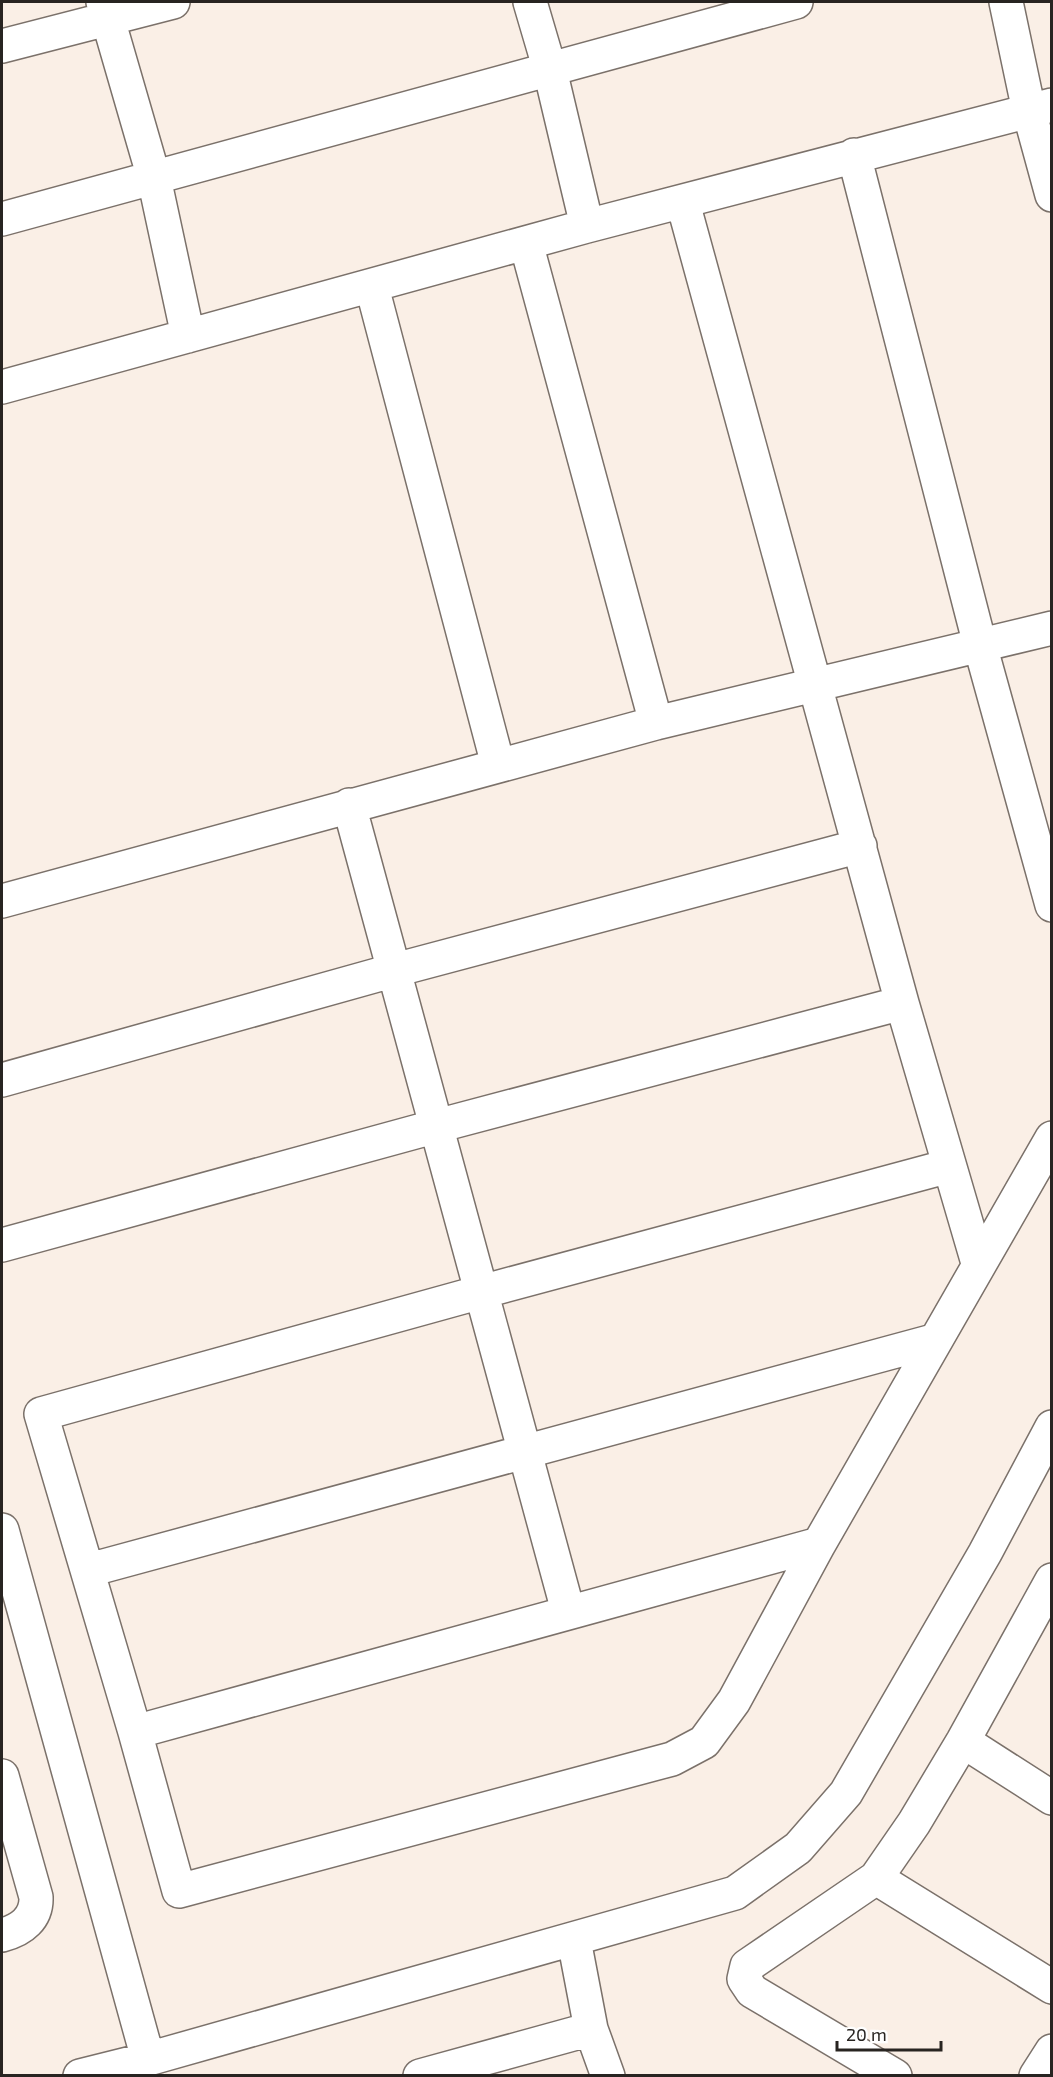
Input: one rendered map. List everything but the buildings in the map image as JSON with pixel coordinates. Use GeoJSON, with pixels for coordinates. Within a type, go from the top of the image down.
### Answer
{"type":"FeatureCollection","features":[{"type":"Feature","properties":{"kind":"street"},"geometry":{"type":"LineString","coordinates":[[2,46],[105,10],[173,2]]}},
{"type":"Feature","properties":{"kind":"street"},"geometry":{"type":"LineString","coordinates":[[530,2],[550,70],[587,226]]}},
{"type":"Feature","properties":{"kind":"street"},"geometry":{"type":"LineString","coordinates":[[2,219],[796,2]]}},
{"type":"Feature","properties":{"kind":"street"},"geometry":{"type":"LineString","coordinates":[[1006,2],[1040,108],[1052,195]]}},
{"type":"Feature","properties":{"kind":"street"},"geometry":{"type":"LineString","coordinates":[[105,10],[154,178],[188,336]]}},
{"type":"Feature","properties":{"kind":"street"},"geometry":{"type":"LineString","coordinates":[[2,387],[587,226],[683,203],[854,155],[1040,108]]}},
{"type":"Feature","properties":{"kind":"street"},"geometry":{"type":"LineString","coordinates":[[854,155],[980,645],[1052,904]]}},
{"type":"Feature","properties":{"kind":"street"},"geometry":{"type":"LineString","coordinates":[[683,203],[902,1003],[978,1263]]}},
{"type":"Feature","properties":{"kind":"street"},"geometry":{"type":"LineString","coordinates":[[526,243],[656,723]]}},
{"type":"Feature","properties":{"kind":"street"},"geometry":{"type":"LineString","coordinates":[[372,287],[498,765]]}},
{"type":"Feature","properties":{"kind":"street"},"geometry":{"type":"LineString","coordinates":[[2,901],[656,723],[815,683],[1052,628]]}},
{"type":"Feature","properties":{"kind":"street"},"geometry":{"type":"LineString","coordinates":[[349,805],[568,1611]]}},
{"type":"Feature","properties":{"kind":"street"},"geometry":{"type":"LineString","coordinates":[[2,1080],[395,970],[860,846]]}},
{"type":"Feature","properties":{"kind":"street"},"geometry":{"type":"LineString","coordinates":[[2,1245],[436,1126],[902,1003]]}},
{"type":"Feature","properties":{"kind":"street"},"geometry":{"type":"LineString","coordinates":[[949,1166],[481,1292],[42,1414],[89,1570],[179,1891],[672,1759],[704,1742],[734,1701],[933,1341],[1052,1138]]}},
{"type":"Feature","properties":{"kind":"street"},"geometry":{"type":"LineString","coordinates":[[89,1570],[933,1341]]}},
{"type":"Feature","properties":{"kind":"street"},"geometry":{"type":"LineString","coordinates":[[80,2076],[148,2060],[735,1893],[798,1848],[846,1793],[986,1553],[1052,1427]]}},
{"type":"Feature","properties":{"kind":"street"},"geometry":{"type":"LineString","coordinates":[[2,1530],[10,1594],[148,2060]]}},
{"type":"Feature","properties":{"kind":"street"},"geometry":{"type":"LineString","coordinates":[[135,1732],[568,1611],[819,1544]]}},
{"type":"Feature","properties":{"kind":"street"},"geometry":{"type":"LineString","coordinates":[[895,2076],[752,1991],[744,1979],[747,1966],[876,1878],[914,1823],[1048,1596]]}},
{"type":"Feature","properties":{"kind":"street"},"geometry":{"type":"LineString","coordinates":[[963,1741],[1052,1798]]}},
{"type":"Feature","properties":{"kind":"street"},"geometry":{"type":"LineString","coordinates":[[2,1776],[36,1897],[36,1909],[32,1919],[5,1934]]}},
{"type":"Feature","properties":{"kind":"street"},"geometry":{"type":"LineString","coordinates":[[876,1878],[1052,1988]]}},
{"type":"Feature","properties":{"kind":"street"},"geometry":{"type":"LineString","coordinates":[[574,1940],[591,2029],[608,2076]]}},
{"type":"Feature","properties":{"kind":"street"},"geometry":{"type":"LineString","coordinates":[[420,2076],[591,2029]]}},
{"type":"Feature","properties":{"kind":"street"},"geometry":{"type":"LineString","coordinates":[[1036,2076],[1052,2051]]}}]}
